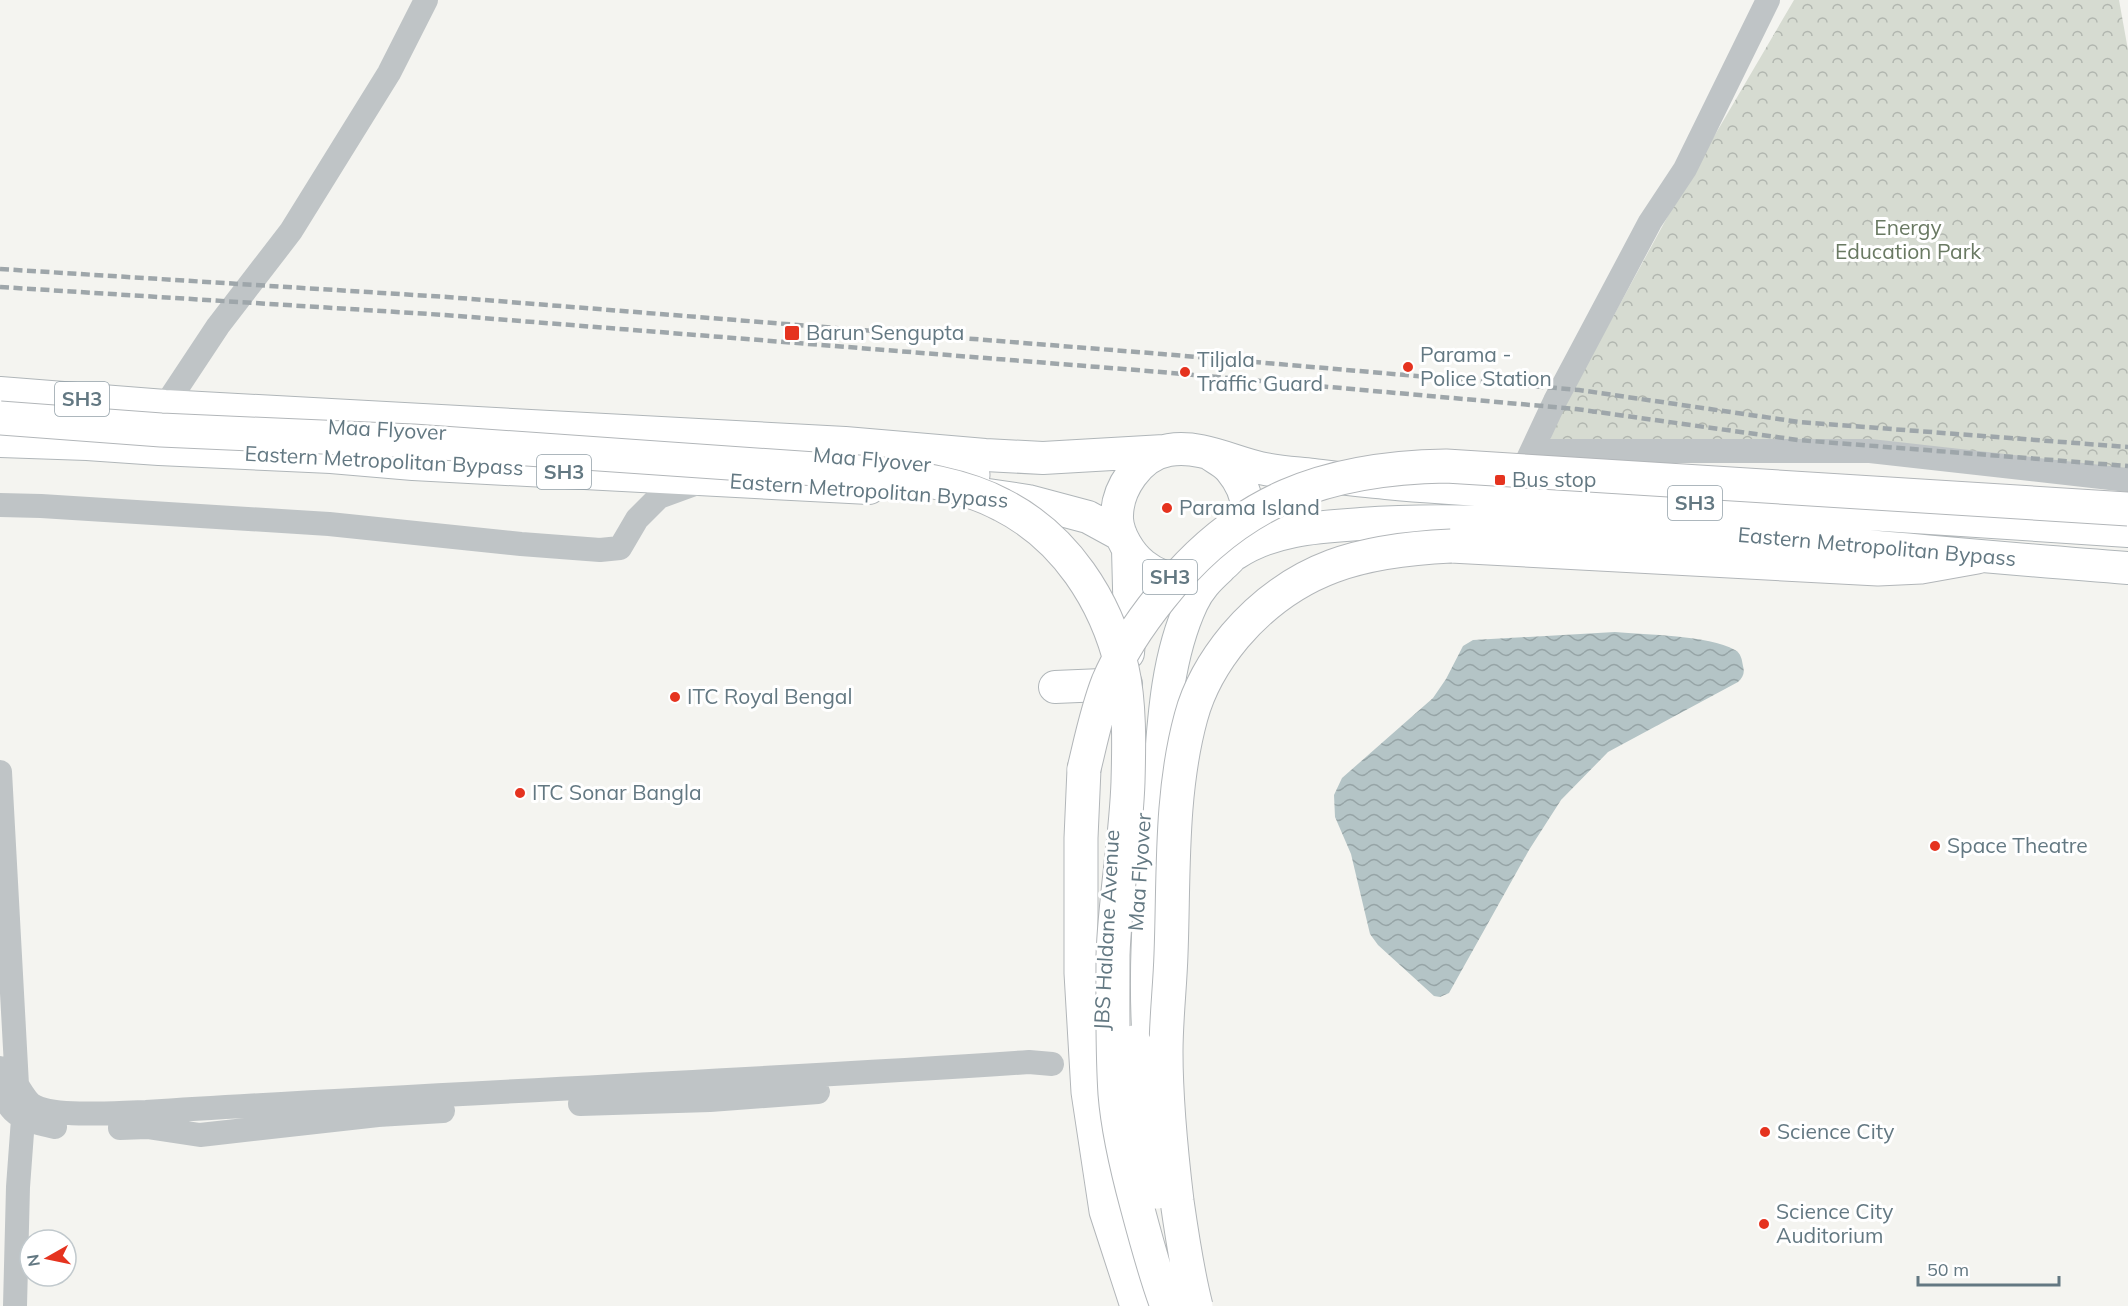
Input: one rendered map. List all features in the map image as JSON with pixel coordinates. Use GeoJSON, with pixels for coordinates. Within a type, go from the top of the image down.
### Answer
{"type":"FeatureCollection","features":[{"type":"Feature","properties":{"kind":"highway","name":"Maa Flyover"},"geometry":{"type":"LineString","coordinates":[[0,403],[161,417],[916,460],[973,475],[1049,516],[1102,570],[1120,601],[1132,628],[1145,682],[1148,722],[1146,788],[1135,936],[1133,1027],[1141,1114],[1155,1184],[1177,1265],[1195,1306]]}},
{"type":"Feature","properties":{"kind":"highway","name":"Maa Flyover"},"geometry":{"type":"LineString","coordinates":[[0,418],[161,430],[413,441],[873,473],[915,478],[969,491],[1002,504],[1030,522],[1052,539],[1091,590],[1113,638],[1123,670],[1129,739],[1128,784],[1113,954],[1115,1095],[1123,1153],[1148,1251],[1167,1306]]}},
{"type":"Feature","properties":{"kind":"highway"},"geometry":{"type":"LineString","coordinates":[[1137,1306],[1106,1211],[1088,1092],[1081,973],[1081,838],[1084,770],[1094,726],[1108,683],[1124,651],[1144,618],[1171,584],[1220,535],[1256,511],[1297,492],[1363,473],[1416,466],[1591,474],[2128,509]]}},
{"type":"Feature","properties":{"kind":"highway"},"geometry":{"type":"LineString","coordinates":[[1195,1306],[1183,1247],[1171,1155],[1167,1102],[1166,1051],[1175,825],[1180,773],[1192,715],[1212,667],[1245,625],[1268,602],[1310,575],[1340,563],[1371,554],[1416,548],[1461,546],[1878,569],[1921,567],[1977,557]]}},
{"type":"Feature","properties":{"kind":"main road","name":"SH3"},"geometry":{"type":"LineString","coordinates":[[0,393],[165,406],[845,443],[1043,458],[1188,448],[1262,468],[1388,483],[2128,531]]}},
{"type":"Feature","properties":{"kind":"main road","name":"Eastern Metropolitan Bypass"},"geometry":{"type":"LineString","coordinates":[[0,441],[331,457],[702,481],[990,495],[1028,501],[1088,517],[1125,542]]}},
{"type":"Feature","properties":{"kind":"main road","name":"SH3"},"geometry":{"type":"LineString","coordinates":[[1164,451],[1143,461],[1128,479],[1119,501],[1117,520],[1125,542],[1142,564],[1160,575],[1180,579],[1201,577],[1227,561],[1246,533],[1249,509],[1243,486],[1230,467],[1210,454]]}},
{"type":"Feature","properties":{"kind":"main road","name":"Eastern Metropolitan Bypass"},"geometry":{"type":"LineString","coordinates":[[1227,561],[1253,542],[1289,531],[1326,526],[1453,520],[1762,536],[1977,557],[2128,568]]}},
{"type":"Feature","properties":{"kind":"main road","name":"JBS Haldane Avenue"},"geometry":{"type":"LineString","coordinates":[[1125,542],[1130,626],[1109,853],[1103,953],[1101,1054],[1121,1195],[1157,1306]]}},
{"type":"Feature","properties":{"kind":"main road","name":"JBS Haldane Avenue"},"geometry":{"type":"LineString","coordinates":[[1208,1306],[1180,1215],[1155,1099],[1148,1043],[1147,957],[1163,736],[1170,680],[1182,628],[1191,604],[1203,583],[1227,561]]}},
{"type":"Feature","properties":{"kind":"main road"},"geometry":{"type":"LineString","coordinates":[[1055,687],[1126,684]]}},
{"type":"Feature","properties":{"kind":"street"},"geometry":{"type":"LineString","coordinates":[[165,406],[218,326],[291,231],[389,73],[426,0]]}},
{"type":"Feature","properties":{"kind":"street"},"geometry":{"type":"LineString","coordinates":[[1509,491],[1533,451],[1555,401],[1650,222],[1685,169],[1768,0]]}},
{"type":"Feature","properties":{"kind":"street"},"geometry":{"type":"LineString","coordinates":[[1533,451],[1870,451],[2128,480]]}},
{"type":"Feature","properties":{"kind":"street"},"geometry":{"type":"LineString","coordinates":[[0,505],[329,524],[600,550],[620,548],[637,519],[659,497],[702,481]]}},
{"type":"Feature","properties":{"kind":"street"},"geometry":{"type":"LineString","coordinates":[[0,772],[17,1085],[27,1111],[18,1187],[10,1293]]}},
{"type":"Feature","properties":{"kind":"street"},"geometry":{"type":"LineString","coordinates":[[0,1068],[2,1089],[7,1104],[27,1111],[61,1129],[147,1127],[200,1135],[378,1115],[568,1104],[710,1100],[1036,1076],[1052,1064],[1029,1062],[818,1076],[146,1112],[63,1113],[41,1108],[27,1111]]}},
{"type":"Feature","properties":{"kind":"green space","name":"Energy Education Park"},"geometry":{"type":"Polygon","coordinates":[[[1794,0],[2119,0],[2128,50],[2128,478],[1555,443],[1545,433],[1614,315],[1675,203],[1794,0]]]}},
{"type":"Feature","properties":{"kind":"water"},"geometry":{"type":"Polygon","coordinates":[[[1615,632],[1694,639],[1723,645],[1737,651],[1740,655],[1744,668],[1743,675],[1738,682],[1608,752],[1561,800],[1529,850],[1449,993],[1440,997],[1434,996],[1378,945],[1370,934],[1351,854],[1335,817],[1334,795],[1342,778],[1433,698],[1463,646],[1473,640],[1615,632]]]}},
{"type":"Feature","properties":{"kind":"railway"},"geometry":{"type":"LineString","coordinates":[[0,269],[447,297],[1162,354],[1579,390],[1799,422],[2128,447]]}},
{"type":"Feature","properties":{"kind":"railway"},"geometry":{"type":"LineString","coordinates":[[0,287],[445,315],[1161,372],[1576,409],[1798,440],[2128,466]]}},
{"type":"Feature","properties":{"kind":"place","name":"Barun Sengupta"},"geometry":{"type":"Point","coordinates":[792,333]}},
{"type":"Feature","properties":{"kind":"place","name":"Parama - Police Station"},"geometry":{"type":"Point","coordinates":[1408,367]}},
{"type":"Feature","properties":{"kind":"place","name":"Tiljala Traffic Guard"},"geometry":{"type":"Point","coordinates":[1185,372]}},
{"type":"Feature","properties":{"kind":"place","name":"Bus stop"},"geometry":{"type":"Point","coordinates":[1500,480]}},
{"type":"Feature","properties":{"kind":"place","name":"Parama Island"},"geometry":{"type":"Point","coordinates":[1167,508]}},
{"type":"Feature","properties":{"kind":"place","name":"ITC Royal Bengal"},"geometry":{"type":"Point","coordinates":[675,697]}},
{"type":"Feature","properties":{"kind":"place","name":"ITC Sonar Bangla"},"geometry":{"type":"Point","coordinates":[520,793]}},
{"type":"Feature","properties":{"kind":"place","name":"Space Theatre"},"geometry":{"type":"Point","coordinates":[1935,846]}},
{"type":"Feature","properties":{"kind":"place","name":"Science City"},"geometry":{"type":"Point","coordinates":[1765,1132]}},
{"type":"Feature","properties":{"kind":"place","name":"Science City Auditorium"},"geometry":{"type":"Point","coordinates":[1764,1224]}}]}
